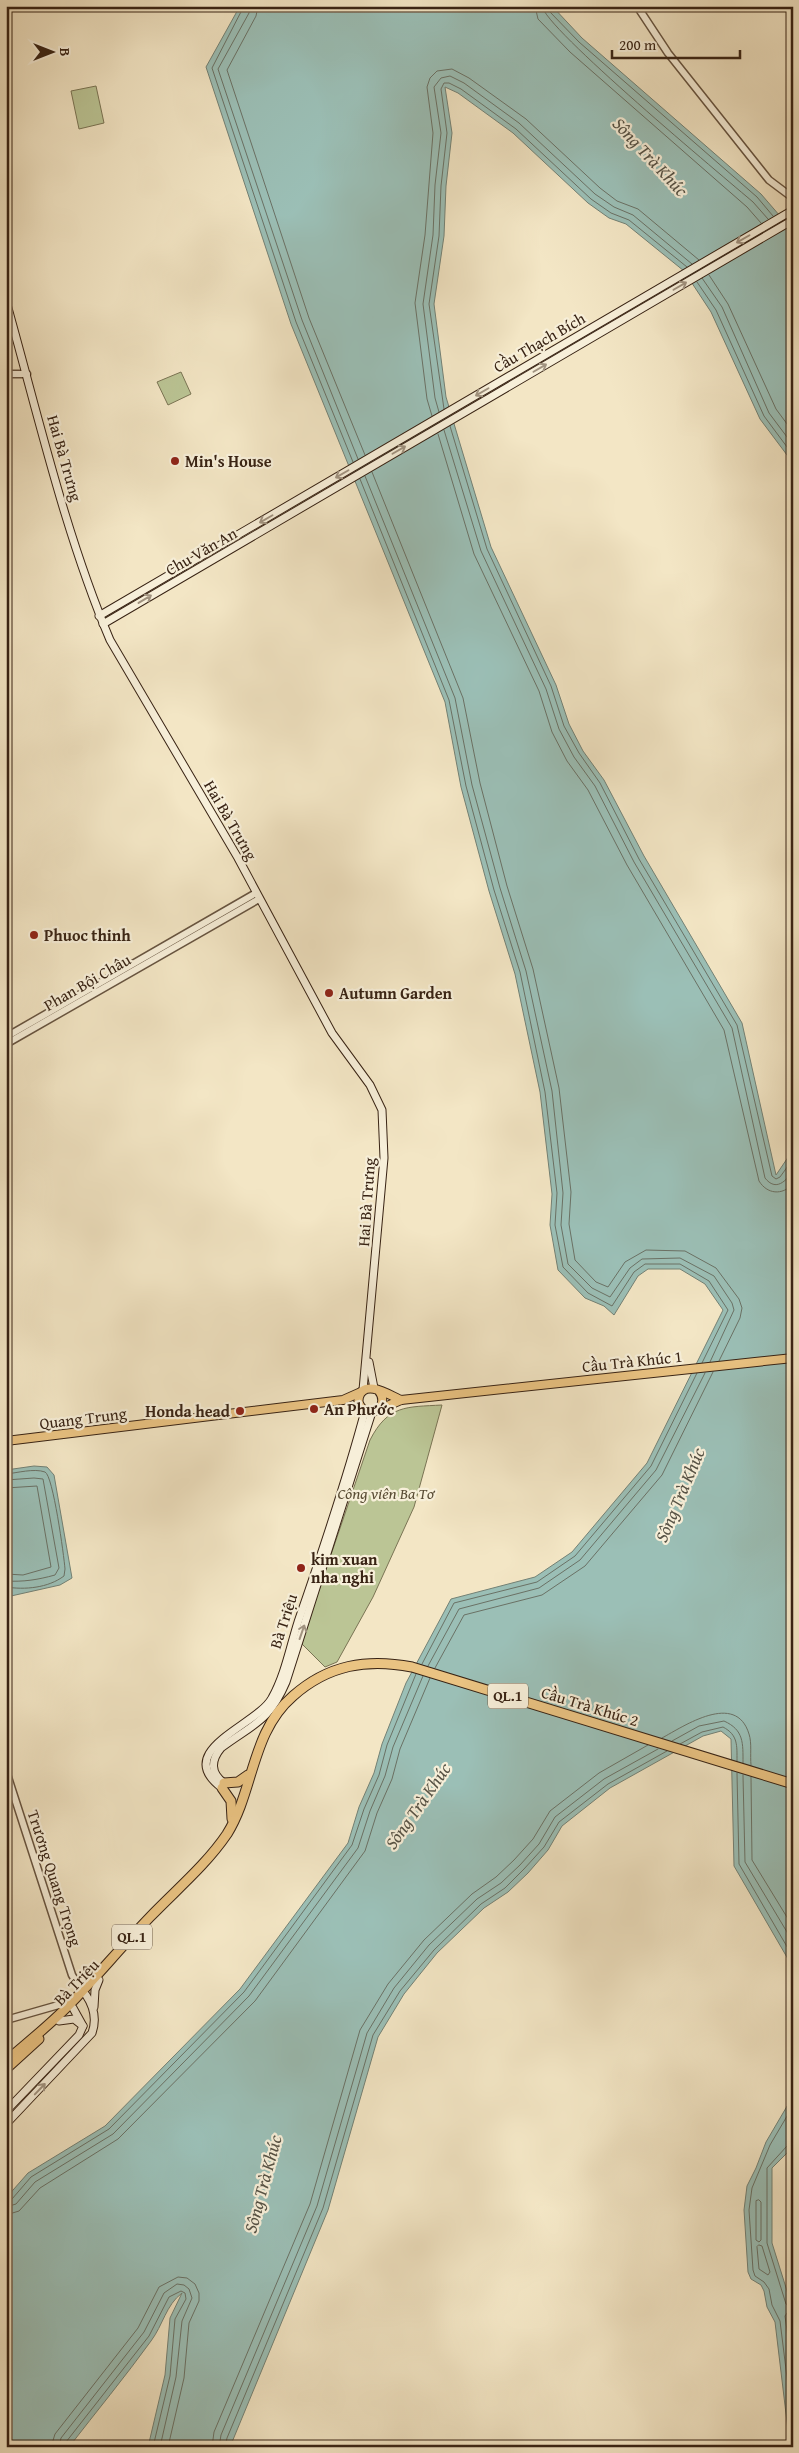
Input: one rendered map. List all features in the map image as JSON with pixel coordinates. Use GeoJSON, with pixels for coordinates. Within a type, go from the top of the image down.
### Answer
{"type":"FeatureCollection","features":[{"type":"Feature","properties":{"kind":"highway","name":"Cầu Trà Khúc 2"},"geometry":{"type":"LineString","coordinates":[[251,1771],[257,1754],[278,1712],[292,1696],[308,1683],[338,1668],[352,1664],[382,1662],[412,1667],[793,1784]]}},
{"type":"Feature","properties":{"kind":"highway"},"geometry":{"type":"LineString","coordinates":[[241,1812],[241,1788],[244,1779],[251,1771]]}},
{"type":"Feature","properties":{"kind":"highway","name":"Bà Triệu"},"geometry":{"type":"LineString","coordinates":[[84,1993],[99,1980],[216,1855],[228,1838],[241,1812],[241,1788],[251,1771]]}},
{"type":"Feature","properties":{"kind":"highway"},"geometry":{"type":"LineString","coordinates":[[223,1785],[241,1788]]}},
{"type":"Feature","properties":{"kind":"highway"},"geometry":{"type":"LineString","coordinates":[[223,1785],[231,1801],[232,1825]]}},
{"type":"Feature","properties":{"kind":"highway","name":"Bà Triệu"},"geometry":{"type":"LineString","coordinates":[[6,2061],[84,1993],[209,1857],[232,1825],[241,1800]]}},
{"type":"Feature","properties":{"kind":"highway","name":"Bà Triệu"},"geometry":{"type":"LineString","coordinates":[[6,2069],[59,2021],[71,2006]]}},
{"type":"Feature","properties":{"kind":"main road"},"geometry":{"type":"LineString","coordinates":[[789,219],[793,210]]}},
{"type":"Feature","properties":{"kind":"main road","name":"Cầu Thạch Bích"},"geometry":{"type":"LineString","coordinates":[[307,494],[789,219]]}},
{"type":"Feature","properties":{"kind":"main road","name":"Cầu Thạch Bích"},"geometry":{"type":"LineString","coordinates":[[312,501],[789,219]]}},
{"type":"Feature","properties":{"kind":"main road","name":"Hai Bà Trưng"},"geometry":{"type":"LineString","coordinates":[[6,300],[72,533],[99,616],[121,662],[238,858],[332,1033],[370,1086],[382,1110],[384,1158],[368,1354],[362,1391]]}},
{"type":"Feature","properties":{"kind":"main road","name":"Chu Văn An"},"geometry":{"type":"LineString","coordinates":[[103,624],[244,542],[290,509],[307,494]]}},
{"type":"Feature","properties":{"kind":"main road","name":"Chu Văn An"},"geometry":{"type":"LineString","coordinates":[[99,616],[240,535],[290,509],[312,501]]}},
{"type":"Feature","properties":{"kind":"main road","name":"Hai Bà Trưng"},"geometry":{"type":"LineString","coordinates":[[368,1354],[376,1389]]}},
{"type":"Feature","properties":{"kind":"main road","name":"Cầu Trà Khúc 1"},"geometry":{"type":"LineString","coordinates":[[402,1400],[476,1394],[793,1358]]}},
{"type":"Feature","properties":{"kind":"main road"},"geometry":{"type":"LineString","coordinates":[[376,1389],[402,1400]]}},
{"type":"Feature","properties":{"kind":"main road"},"geometry":{"type":"LineString","coordinates":[[369,1411],[382,1401],[376,1389]]}},
{"type":"Feature","properties":{"kind":"main road","name":"Quang Trung"},"geometry":{"type":"LineString","coordinates":[[6,1441],[343,1400],[362,1391],[376,1389]]}},
{"type":"Feature","properties":{"kind":"main road"},"geometry":{"type":"LineString","coordinates":[[362,1391],[358,1399],[369,1411]]}},
{"type":"Feature","properties":{"kind":"main road"},"geometry":{"type":"LineString","coordinates":[[343,1400],[369,1411],[402,1400]]}},
{"type":"Feature","properties":{"kind":"main road","name":"Bà Triệu"},"geometry":{"type":"LineString","coordinates":[[223,1785],[212,1778],[209,1772],[209,1753],[217,1742],[257,1716],[273,1698],[321,1566],[369,1411]]}},
{"type":"Feature","properties":{"kind":"main road"},"geometry":{"type":"LineString","coordinates":[[6,2124],[86,2042],[94,2026],[95,1990],[99,1980]]}},
{"type":"Feature","properties":{"kind":"main road"},"geometry":{"type":"LineString","coordinates":[[84,1993],[94,2009]]}},
{"type":"Feature","properties":{"kind":"main road"},"geometry":{"type":"LineString","coordinates":[[6,2111],[79,2035],[82,2026],[81,2019],[71,2006]]}},
{"type":"Feature","properties":{"kind":"main road"},"geometry":{"type":"LineString","coordinates":[[59,2021],[74,2019],[82,2026]]}},
{"type":"Feature","properties":{"kind":"main road"},"geometry":{"type":"LineString","coordinates":[[79,2035],[86,2042]]}},
{"type":"Feature","properties":{"kind":"street"},"geometry":{"type":"LineString","coordinates":[[637,6],[668,52],[769,180],[793,198]]}},
{"type":"Feature","properties":{"kind":"street"},"geometry":{"type":"LineString","coordinates":[[6,374],[27,374]]}},
{"type":"Feature","properties":{"kind":"street"},"geometry":{"type":"LineString","coordinates":[[240,535],[244,542]]}},
{"type":"Feature","properties":{"kind":"street"},"geometry":{"type":"LineString","coordinates":[[207,553],[212,561]]}},
{"type":"Feature","properties":{"kind":"street"},"geometry":{"type":"LineString","coordinates":[[169,575],[173,583]]}},
{"type":"Feature","properties":{"kind":"street","name":"Phan Bội Châu"},"geometry":{"type":"LineString","coordinates":[[6,1037],[114,983],[163,951],[258,896]]}},
{"type":"Feature","properties":{"kind":"street","name":"Phan Bội Châu"},"geometry":{"type":"LineString","coordinates":[[6,1044],[110,976],[163,951]]}},
{"type":"Feature","properties":{"kind":"street"},"geometry":{"type":"LineString","coordinates":[[110,976],[114,983]]}},
{"type":"Feature","properties":{"kind":"street","name":"Trương Quang Trọng"},"geometry":{"type":"LineString","coordinates":[[6,1771],[69,1966],[76,1984],[84,1993]]}},
{"type":"Feature","properties":{"kind":"street"},"geometry":{"type":"LineString","coordinates":[[6,2020],[62,2004],[71,2006]]}},
{"type":"Feature","properties":{"kind":"green space"},"geometry":{"type":"Polygon","coordinates":[[[96,86],[104,123],[79,129],[71,91],[96,86]]]}},
{"type":"Feature","properties":{"kind":"green space"},"geometry":{"type":"Polygon","coordinates":[[[181,372],[191,394],[168,405],[157,382],[181,372]]]}},
{"type":"Feature","properties":{"kind":"green space","name":"Công viên Ba Tơ"},"geometry":{"type":"Polygon","coordinates":[[[442,1405],[414,1507],[373,1597],[337,1662],[325,1667],[301,1643],[370,1440],[384,1420],[399,1410],[418,1406],[442,1405]]]}},
{"type":"Feature","properties":{"kind":"water","name":"Sông Trà Khúc"},"geometry":{"type":"Polygon","coordinates":[[[240,6],[552,6],[582,38],[761,194],[793,231],[793,463],[760,419],[711,312],[684,271],[626,224],[609,218],[588,203],[513,133],[458,93],[445,87],[452,133],[446,186],[444,236],[434,304],[446,397],[491,547],[556,685],[569,724],[583,751],[604,780],[644,856],[742,1023],[776,1175],[793,1150],[793,2027],[788,1959],[734,1866],[731,1739],[721,1731],[703,1736],[610,1788],[562,1826],[548,1850],[528,1873],[508,1892],[484,1908],[437,1953],[404,1994],[378,2037],[328,2210],[230,2447],[148,2447],[165,2375],[170,2318],[182,2293],[168,2309],[151,2341],[69,2447],[6,2447],[6,2198],[28,2173],[105,2126],[240,1989],[348,1843],[359,1807],[374,1773],[382,1744],[406,1683],[451,1599],[535,1577],[572,1552],[647,1463],[723,1310],[705,1284],[680,1269],[648,1269],[638,1276],[614,1315],[604,1306],[585,1298],[558,1270],[550,1225],[552,1194],[540,1092],[515,974],[489,891],[461,787],[445,702],[291,324],[206,67],[240,6]]]}},
{"type":"Feature","properties":{"kind":"water"},"geometry":{"type":"Polygon","coordinates":[[[34,1466],[47,1467],[54,1475],[72,1578],[60,1585],[11,1596],[6,1592],[6,1470],[34,1466]]]}},
{"type":"Feature","properties":{"kind":"water"},"geometry":{"type":"Polygon","coordinates":[[[793,2096],[793,2147],[772,2168],[772,2243],[793,2310],[793,2447],[790,2447],[775,2322],[767,2307],[761,2285],[751,2279],[748,2272],[744,2210],[747,2186],[766,2142],[793,2096]]]}},
{"type":"Feature","properties":{"kind":"place","name":"Min's House"},"geometry":{"type":"Point","coordinates":[175,461]}},
{"type":"Feature","properties":{"kind":"place","name":"Phuoc thinh"},"geometry":{"type":"Point","coordinates":[34,935]}},
{"type":"Feature","properties":{"kind":"place","name":"Autumn Garden"},"geometry":{"type":"Point","coordinates":[329,993]}},
{"type":"Feature","properties":{"kind":"place","name":"An Phước"},"geometry":{"type":"Point","coordinates":[314,1409]}},
{"type":"Feature","properties":{"kind":"place","name":"Honda head"},"geometry":{"type":"Point","coordinates":[240,1411]}},
{"type":"Feature","properties":{"kind":"place","name":"kim xuan nha nghi"},"geometry":{"type":"Point","coordinates":[301,1568]}}]}
